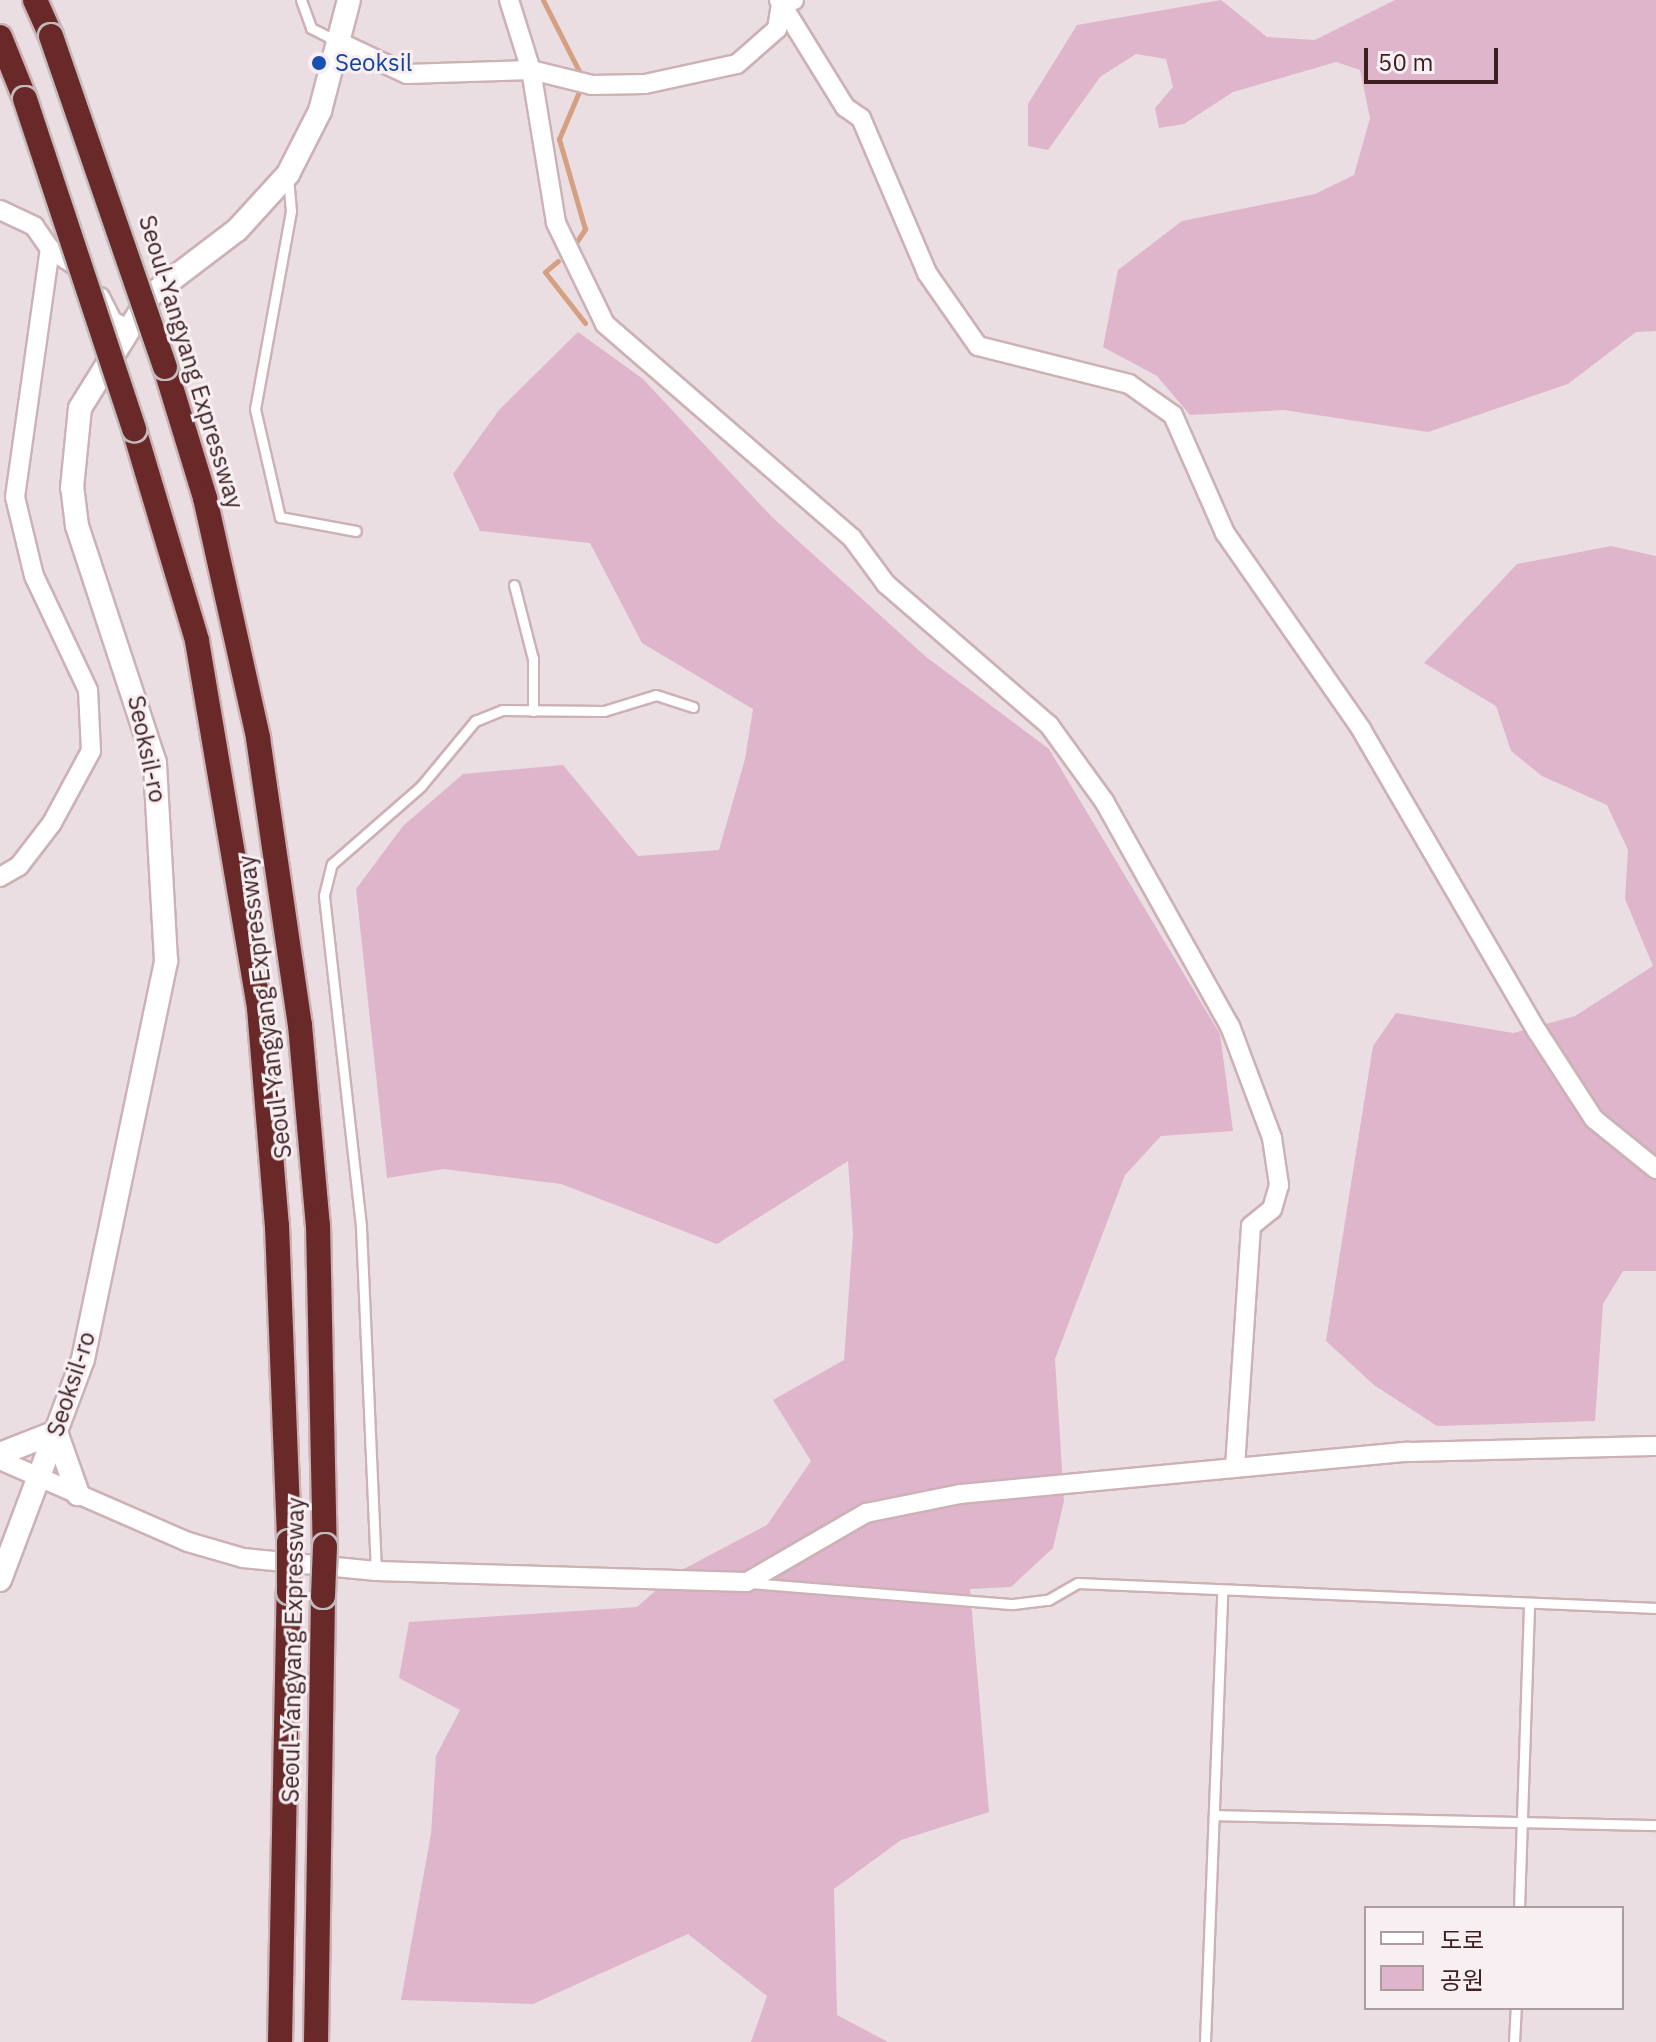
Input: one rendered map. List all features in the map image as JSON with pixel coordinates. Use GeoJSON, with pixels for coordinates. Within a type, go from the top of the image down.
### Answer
{"type":"FeatureCollection","features":[{"type":"Feature","properties":{"kind":"highway","name":"Seoul-Yangyang Expressway"},"geometry":{"type":"LineString","coordinates":[[35,0],[51,36],[165,367],[205,498],[258,738],[300,1025],[318,1225],[325,1546],[316,2042]]}},
{"type":"Feature","properties":{"kind":"highway","name":"Seoul-Yangyang Expressway"},"geometry":{"type":"LineString","coordinates":[[0,37],[25,99],[134,429],[197,641],[259,1008],[277,1226],[289,1542],[280,2042]]}},
{"type":"Feature","properties":{"kind":"main road","name":"Seoksil-ro"},"geometry":{"type":"LineString","coordinates":[[0,1580],[56,1432],[100,1286],[166,961],[155,763],[77,526],[72,488],[80,408],[125,328],[150,296],[237,230],[288,174],[320,111],[341,43],[349,0]]}},
{"type":"Feature","properties":{"kind":"main road"},"geometry":{"type":"LineString","coordinates":[[0,1457],[56,1432],[78,1494]]}},
{"type":"Feature","properties":{"kind":"street"},"geometry":{"type":"LineString","coordinates":[[509,0],[531,70],[556,223],[605,324],[852,538],[886,584],[1049,725],[1104,801],[1230,1026],[1272,1138],[1279,1185],[1272,1209],[1251,1226],[1235,1465]]}},
{"type":"Feature","properties":{"kind":"street"},"geometry":{"type":"LineString","coordinates":[[341,43],[407,74],[531,70],[592,85],[645,84],[737,64],[777,29],[785,2]]}},
{"type":"Feature","properties":{"kind":"street"},"geometry":{"type":"LineString","coordinates":[[785,2],[845,107],[861,118],[927,273],[978,346],[1129,384],[1173,415],[1225,533],[1361,729],[1545,1044],[1594,1119],[1656,1169]]}},
{"type":"Feature","properties":{"kind":"street"},"geometry":{"type":"LineString","coordinates":[[0,210],[34,226],[50,249],[89,275],[112,321],[125,328]]}},
{"type":"Feature","properties":{"kind":"street"},"geometry":{"type":"LineString","coordinates":[[0,877],[19,866],[52,823],[91,751],[94,721],[88,690],[34,576],[15,497],[50,249]]}},
{"type":"Feature","properties":{"kind":"street"},"geometry":{"type":"LineString","coordinates":[[0,1457],[40,1479],[243,1558],[376,1571],[747,1582],[866,1513],[960,1494],[1235,1465],[1656,1446]]}},
{"type":"Feature","properties":{"kind":"lane"},"geometry":{"type":"LineString","coordinates":[[301,0],[311,28],[341,43]]}},
{"type":"Feature","properties":{"kind":"lane"},"geometry":{"type":"LineString","coordinates":[[288,174],[291,211],[255,409],[280,517],[356,531]]}},
{"type":"Feature","properties":{"kind":"lane"},"geometry":{"type":"LineString","coordinates":[[514,585],[533,659],[533,711]]}},
{"type":"Feature","properties":{"kind":"lane"},"geometry":{"type":"LineString","coordinates":[[376,1571],[361,1226],[324,895],[332,864],[421,786],[475,721],[533,711],[604,711],[656,695],[693,707]]}},
{"type":"Feature","properties":{"kind":"lane"},"geometry":{"type":"LineString","coordinates":[[747,1582],[1013,1604],[1048,1600],[1078,1583],[1222,1594],[1656,1608]]}},
{"type":"Feature","properties":{"kind":"lane"},"geometry":{"type":"LineString","coordinates":[[1205,2042],[1222,1594]]}},
{"type":"Feature","properties":{"kind":"lane"},"geometry":{"type":"LineString","coordinates":[[1519,1906],[1529,1604]]}},
{"type":"Feature","properties":{"kind":"lane"},"geometry":{"type":"LineString","coordinates":[[1214,1815],[1522,1819],[1656,1825]]}},
{"type":"Feature","properties":{"kind":"lane"},"geometry":{"type":"LineString","coordinates":[[1514,2042],[1516,2010]]}},
{"type":"Feature","properties":{"kind":"green space"},"geometry":{"type":"Polygon","coordinates":[[[1221,0],[1267,37],[1315,40],[1395,0],[1656,0],[1656,331],[1636,332],[1568,384],[1428,432],[1284,410],[1190,415],[1157,376],[1103,347],[1118,270],[1182,221],[1315,194],[1354,175],[1370,118],[1360,70],[1336,62],[1233,92],[1184,124],[1159,128],[1155,108],[1173,87],[1166,59],[1136,54],[1100,77],[1048,150],[1028,146],[1028,104],[1077,25],[1221,0]]]}},
{"type":"Feature","properties":{"kind":"green space"},"geometry":{"type":"Polygon","coordinates":[[[578,332],[643,379],[773,518],[925,656],[1049,749],[1220,1034],[1233,1131],[1161,1136],[1125,1175],[1055,1359],[1064,1501],[1053,1548],[1011,1587],[970,1589],[989,1812],[901,1840],[834,1889],[837,2015],[888,2042],[751,2042],[767,1996],[688,1934],[533,2004],[401,2000],[431,1834],[436,1756],[460,1710],[399,1678],[409,1622],[637,1607],[676,1573],[767,1525],[811,1461],[773,1400],[844,1360],[853,1234],[848,1161],[717,1244],[561,1184],[444,1169],[387,1178],[356,889],[403,826],[463,774],[563,765],[638,856],[719,850],[745,759],[753,709],[642,643],[590,543],[480,531],[453,474],[499,410],[578,332]]]}},
{"type":"Feature","properties":{"kind":"green space"},"geometry":{"type":"Polygon","coordinates":[[[1611,546],[1656,556],[1656,1271],[1623,1271],[1603,1304],[1595,1421],[1437,1426],[1374,1385],[1326,1341],[1373,1046],[1396,1013],[1513,1033],[1575,1016],[1653,966],[1625,899],[1628,850],[1607,805],[1542,776],[1511,751],[1496,706],[1424,663],[1517,564],[1611,546]]]}},
{"type":"Feature","properties":{"kind":"waterway"},"geometry":{"type":"LineString","coordinates":[[543,0],[579,71]]}},
{"type":"Feature","properties":{"kind":"waterway"},"geometry":{"type":"LineString","coordinates":[[573,247],[585,229],[559,139],[581,87]]}},
{"type":"Feature","properties":{"kind":"waterway"},"geometry":{"type":"LineString","coordinates":[[558,261],[545,272],[585,323]]}},
{"type":"Feature","properties":{"kind":"place","name":"Seoksil"},"geometry":{"type":"Point","coordinates":[319,63]}}]}
